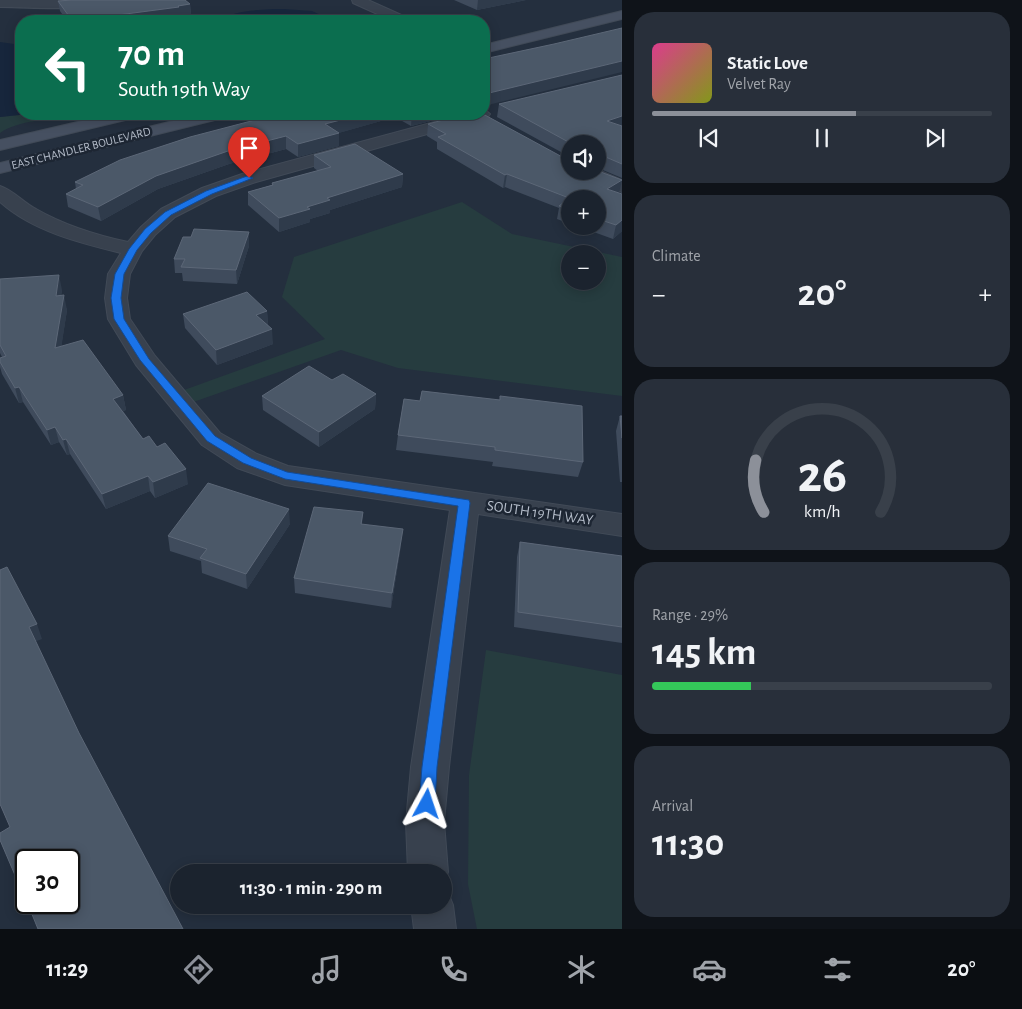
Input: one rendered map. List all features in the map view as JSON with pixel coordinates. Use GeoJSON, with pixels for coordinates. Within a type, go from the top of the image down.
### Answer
{"type":"FeatureCollection","features":[{"type":"Feature","properties":{"kind":"main road"},"geometry":{"type":"LineString","coordinates":[[490,48],[622,15]]}},
{"type":"Feature","properties":{"kind":"main road","name":"EAST CHANDLER BOULEVARD"},"geometry":{"type":"LineString","coordinates":[[0,145],[106,120]]}},
{"type":"Feature","properties":{"kind":"main road","name":"EAST CHANDLER BOULEVARD"},"geometry":{"type":"LineString","coordinates":[[0,168],[196,120]]}},
{"type":"Feature","properties":{"kind":"street"},"geometry":{"type":"LineString","coordinates":[[0,3],[91,5],[132,0]]}},
{"type":"Feature","properties":{"kind":"street"},"geometry":{"type":"LineString","coordinates":[[358,0],[390,15]]}},
{"type":"Feature","properties":{"kind":"street"},"geometry":{"type":"LineString","coordinates":[[372,7],[394,2]]}},
{"type":"Feature","properties":{"kind":"street","name":"SOUTH 19TH WAY"},"geometry":{"type":"LineString","coordinates":[[468,120],[249,178],[209,192],[168,213],[148,231],[133,249],[119,274],[116,298],[119,319],[145,360],[211,439],[247,461],[285,475],[622,525]]}},
{"type":"Feature","properties":{"kind":"street"},"geometry":{"type":"LineString","coordinates":[[606,180],[622,186]]}},
{"type":"Feature","properties":{"kind":"street"},"geometry":{"type":"LineString","coordinates":[[0,192],[5,198],[33,216],[65,230],[99,242],[133,249]]}},
{"type":"Feature","properties":{"kind":"street"},"geometry":{"type":"LineString","coordinates":[[428,864],[425,822],[430,767],[464,503]]}},
{"type":"Feature","properties":{"kind":"street"},"geometry":{"type":"LineString","coordinates":[[433,914],[435,929]]}},
{"type":"Feature","properties":{"kind":"green space"},"geometry":{"type":"Polygon","coordinates":[[[15,115],[15,120],[42,120],[16,125],[0,133],[0,117],[15,115]]]}},
{"type":"Feature","properties":{"kind":"green space"},"geometry":{"type":"Polygon","coordinates":[[[462,202],[512,234],[565,245],[561,245],[561,290],[606,290],[606,254],[622,257],[622,396],[398,368],[341,350],[182,406],[173,394],[325,339],[282,297],[294,257],[462,202]]]}},
{"type":"Feature","properties":{"kind":"green space"},"geometry":{"type":"Polygon","coordinates":[[[486,650],[622,675],[622,929],[477,929],[468,884],[469,775],[486,650]]]}},
{"type":"Feature","properties":{"kind":"water"},"geometry":{"type":"Polygon","coordinates":[[[259,10],[312,11],[321,15],[229,15],[259,10]]]}},
{"type":"Feature","properties":{"kind":"water"},"geometry":{"type":"Polygon","coordinates":[[[0,42],[15,44],[15,115],[0,117],[0,42]]]}},
{"type":"Feature","properties":{"kind":"building"},"geometry":{"type":"Polygon","coordinates":[[[185,0],[190,4],[118,15],[68,15],[58,1],[185,0]]]}},
{"type":"Feature","properties":{"kind":"building"},"geometry":{"type":"Polygon","coordinates":[[[622,28],[622,61],[490,93],[490,58],[622,28]]]}},
{"type":"Feature","properties":{"kind":"building"},"geometry":{"type":"Polygon","coordinates":[[[622,75],[622,116],[607,121],[622,126],[622,164],[606,157],[606,135],[561,135],[561,138],[499,104],[622,75]]]}},
{"type":"Feature","properties":{"kind":"building"},"geometry":{"type":"Polygon","coordinates":[[[490,118],[561,156],[561,180],[606,180],[606,174],[622,180],[607,189],[622,194],[622,220],[616,225],[606,222],[606,190],[561,190],[561,195],[507,174],[505,175],[438,137],[446,134],[428,124],[443,120],[490,120],[490,118]]]}},
{"type":"Feature","properties":{"kind":"building"},"geometry":{"type":"Polygon","coordinates":[[[255,120],[341,120],[325,124],[339,133],[298,144],[286,136],[228,151],[156,176],[98,207],[66,194],[83,185],[75,182],[120,160],[190,137],[255,120]]]}},
{"type":"Feature","properties":{"kind":"building"},"geometry":{"type":"Polygon","coordinates":[[[355,144],[403,174],[327,198],[330,200],[307,207],[310,209],[279,218],[248,192],[273,185],[272,183],[331,167],[314,155],[355,144]]]}},
{"type":"Feature","properties":{"kind":"building"},"geometry":{"type":"Polygon","coordinates":[[[194,229],[249,232],[236,270],[181,267],[185,259],[174,259],[183,237],[191,237],[194,229]]]}},
{"type":"Feature","properties":{"kind":"building"},"geometry":{"type":"Polygon","coordinates":[[[59,275],[56,296],[64,295],[55,348],[83,340],[123,395],[113,399],[143,439],[149,436],[157,447],[165,443],[186,469],[153,482],[148,476],[102,494],[66,439],[63,440],[55,427],[47,430],[19,387],[15,388],[0,362],[0,358],[6,356],[0,345],[0,279],[59,275]]]}},
{"type":"Feature","properties":{"kind":"building"},"geometry":{"type":"Polygon","coordinates":[[[247,292],[267,311],[256,315],[272,329],[216,350],[183,314],[247,292]]]}},
{"type":"Feature","properties":{"kind":"building"},"geometry":{"type":"Polygon","coordinates":[[[309,366],[332,380],[343,374],[376,394],[319,432],[262,396],[309,366]]]}},
{"type":"Feature","properties":{"kind":"building"},"geometry":{"type":"Polygon","coordinates":[[[422,391],[500,400],[500,396],[582,406],[583,462],[495,450],[495,447],[398,435],[404,399],[420,401],[422,391]]]}},
{"type":"Feature","properties":{"kind":"building"},"geometry":{"type":"Polygon","coordinates":[[[620,416],[622,416],[622,438],[620,416]]]}},
{"type":"Feature","properties":{"kind":"building"},"geometry":{"type":"Polygon","coordinates":[[[208,483],[289,509],[246,574],[200,558],[207,549],[168,536],[208,483]]]}},
{"type":"Feature","properties":{"kind":"building"},"geometry":{"type":"Polygon","coordinates":[[[314,507],[363,512],[361,524],[403,529],[392,593],[294,578],[314,507]]]}},
{"type":"Feature","properties":{"kind":"building"},"geometry":{"type":"Polygon","coordinates":[[[520,542],[622,556],[622,627],[518,612],[520,542]]]}},
{"type":"Feature","properties":{"kind":"building"},"geometry":{"type":"Polygon","coordinates":[[[7,567],[37,624],[29,627],[79,733],[170,904],[170,914],[175,914],[183,929],[38,929],[32,914],[80,914],[80,849],[15,849],[15,875],[0,840],[0,833],[10,827],[0,804],[0,570],[7,567]]]}},
{"type":"Feature","properties":{"kind":"route"},"geometry":{"type":"LineString","coordinates":[[249,178],[209,192],[168,213],[148,231],[133,249],[119,274],[116,298],[119,319],[145,360],[211,439],[247,461],[285,475],[464,503],[430,767],[427,804]]}}]}
